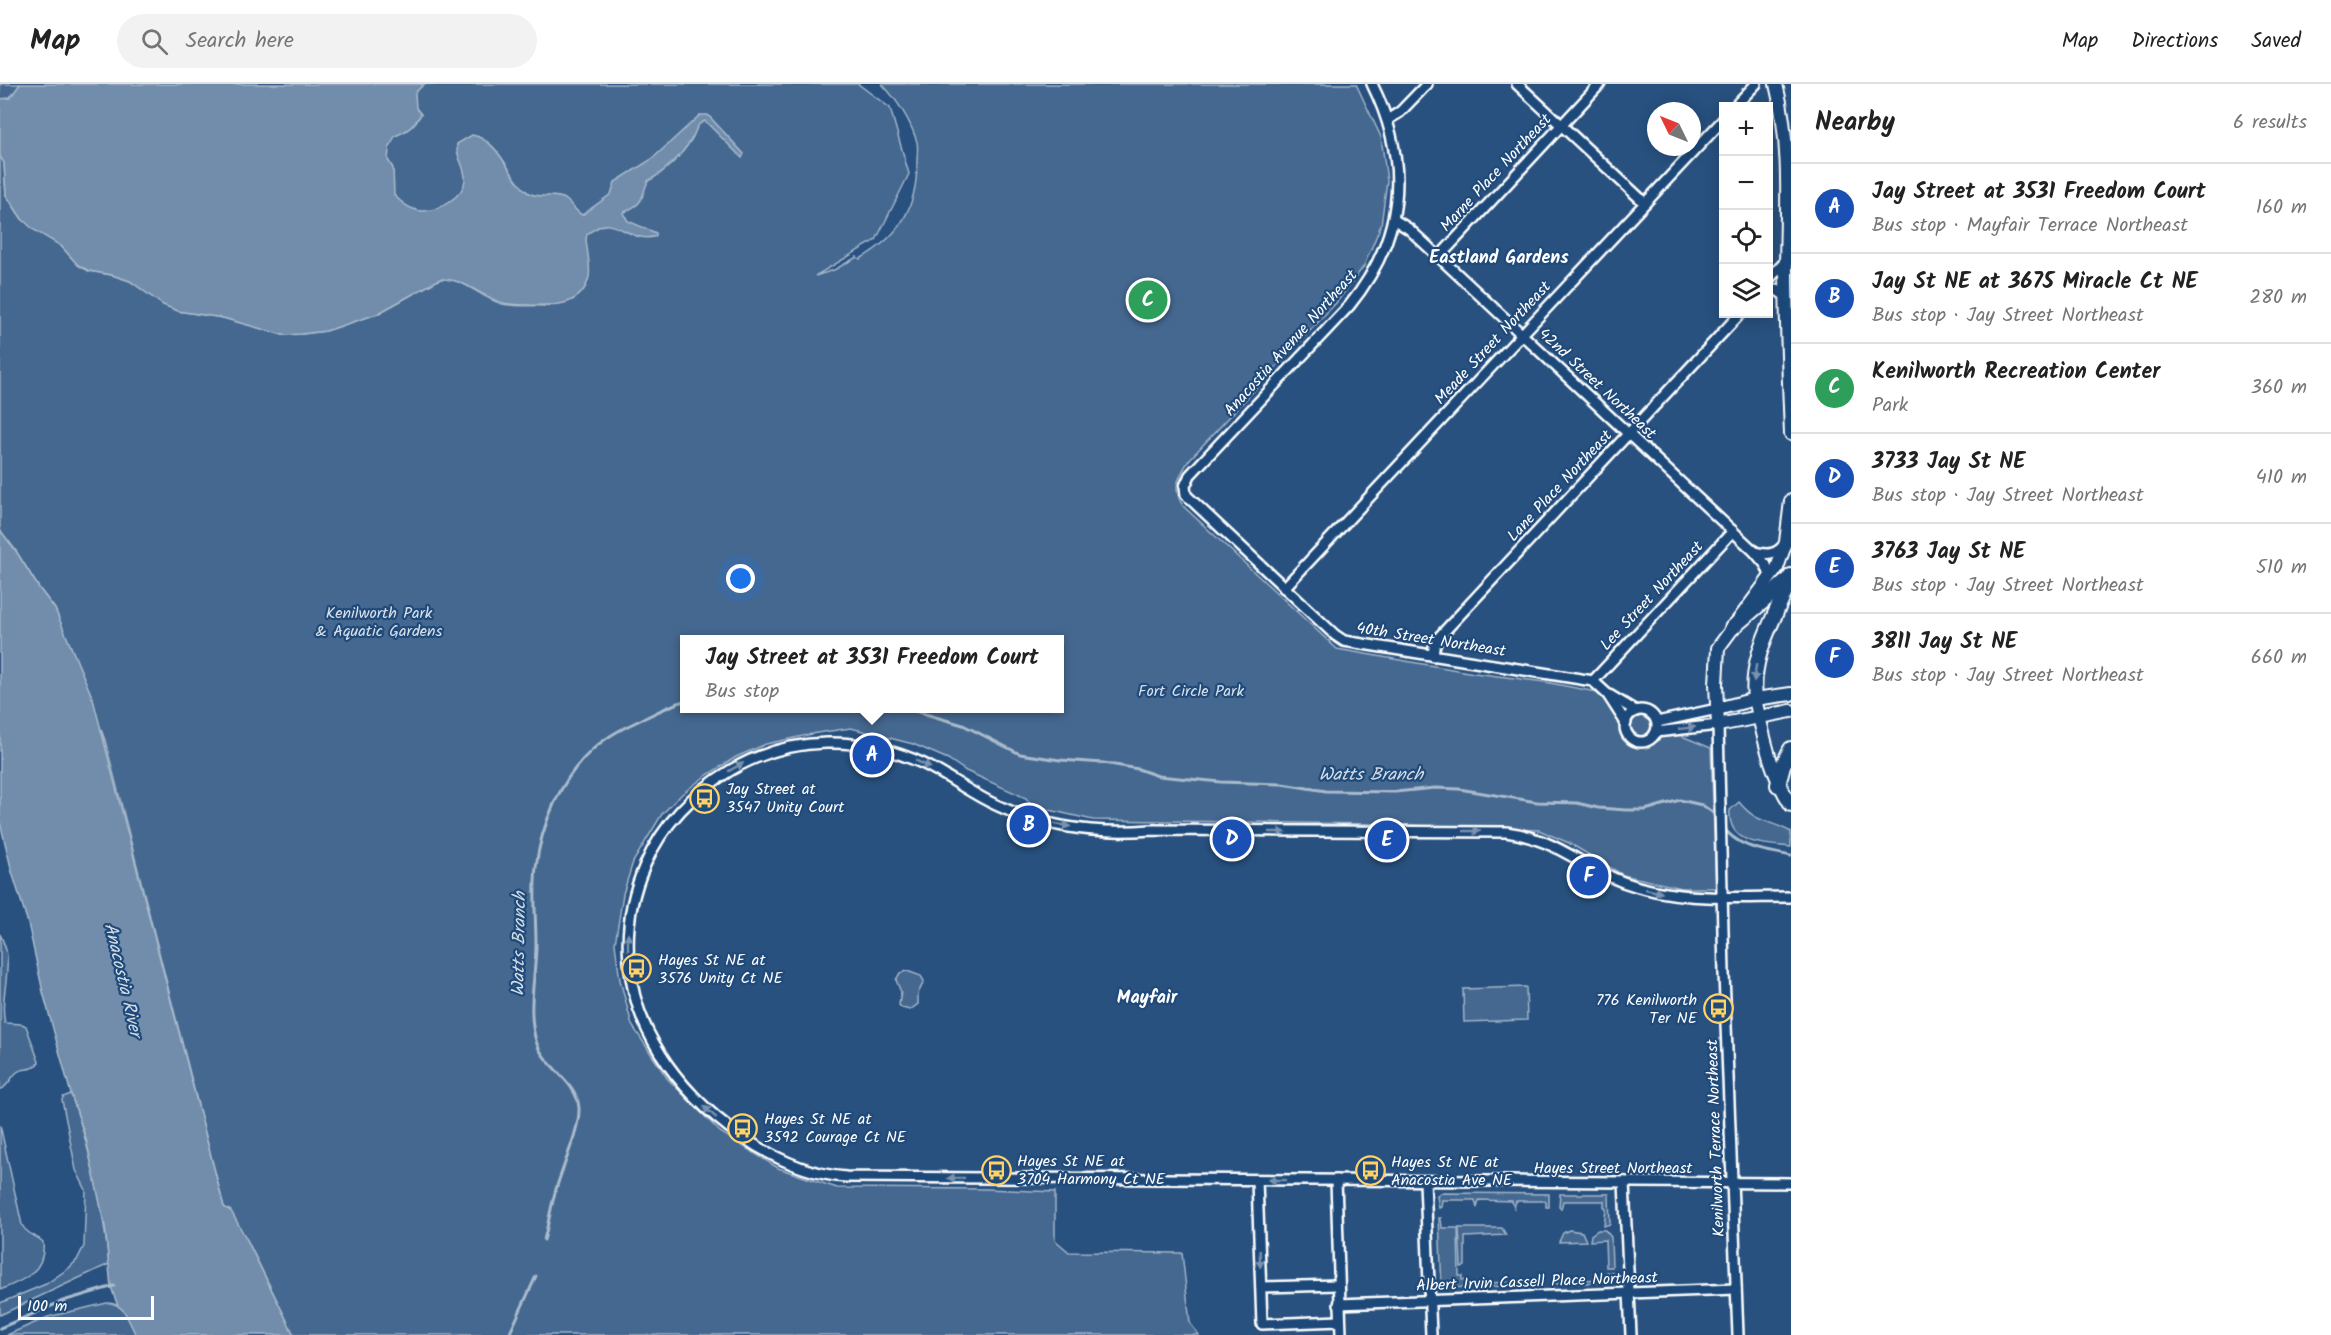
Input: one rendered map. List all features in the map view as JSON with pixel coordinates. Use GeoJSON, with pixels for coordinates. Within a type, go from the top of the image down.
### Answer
{"type":"FeatureCollection","features":[{"type":"Feature","properties":{"kind":"highway"},"geometry":{"type":"LineString","coordinates":[[1732,628],[1766,601],[1791,577]]}},
{"type":"Feature","properties":{"kind":"highway"},"geometry":{"type":"LineString","coordinates":[[1755,699],[1754,669],[1791,577]]}},
{"type":"Feature","properties":{"kind":"highway"},"geometry":{"type":"LineString","coordinates":[[1778,785],[1783,765],[1791,749]]}},
{"type":"Feature","properties":{"kind":"main road"},"geometry":{"type":"LineString","coordinates":[[1776,84],[1783,116],[1788,177],[1786,297],[1791,434]]}},
{"type":"Feature","properties":{"kind":"main road"},"geometry":{"type":"LineString","coordinates":[[1791,501],[1783,555],[1771,578],[1722,641],[1716,654],[1718,725],[1791,711]]}},
{"type":"Feature","properties":{"kind":"main road"},"geometry":{"type":"LineString","coordinates":[[1717,708],[1791,694]]}},
{"type":"Feature","properties":{"kind":"main road"},"geometry":{"type":"LineString","coordinates":[[1755,699],[1770,762],[1778,785],[1791,805]]}},
{"type":"Feature","properties":{"kind":"street","name":"Anacostia Avenue Northeast"},"geometry":{"type":"LineString","coordinates":[[1192,502],[1186,495],[1185,486],[1190,475],[1355,298],[1379,262],[1394,219],[1397,165],[1392,136],[1372,84]]}},
{"type":"Feature","properties":{"kind":"street"},"geometry":{"type":"LineString","coordinates":[[1387,120],[1400,112],[1427,84]]}},
{"type":"Feature","properties":{"kind":"street"},"geometry":{"type":"LineString","coordinates":[[1517,84],[1645,203]]}},
{"type":"Feature","properties":{"kind":"street","name":"Marne Place Northeast"},"geometry":{"type":"LineString","coordinates":[[1439,256],[1600,84]]}},
{"type":"Feature","properties":{"kind":"street"},"geometry":{"type":"LineString","coordinates":[[1739,102],[1755,84]]}},
{"type":"Feature","properties":{"kind":"street","name":"Meade Street Northeast"},"geometry":{"type":"LineString","coordinates":[[1284,588],[1719,124]]}},
{"type":"Feature","properties":{"kind":"street","name":"42nd Street Northeast"},"geometry":{"type":"LineString","coordinates":[[1394,219],[1409,229],[1439,256],[1755,552],[1765,563],[1771,578]]}},
{"type":"Feature","properties":{"kind":"street"},"geometry":{"type":"LineString","coordinates":[[1773,275],[1786,261]]}},
{"type":"Feature","properties":{"kind":"street"},"geometry":{"type":"LineString","coordinates":[[1773,290],[1780,291],[1786,297]]}},
{"type":"Feature","properties":{"kind":"street","name":"Lane Place Northeast"},"geometry":{"type":"LineString","coordinates":[[1433,656],[1440,636],[1736,318]]}},
{"type":"Feature","properties":{"kind":"street","name":"40th Street Northeast"},"geometry":{"type":"LineString","coordinates":[[1192,502],[1344,641],[1593,681]]}},
{"type":"Feature","properties":{"kind":"street","name":"Lee Street Northeast"},"geometry":{"type":"LineString","coordinates":[[1593,681],[1732,531]]}},
{"type":"Feature","properties":{"kind":"street"},"geometry":{"type":"LineString","coordinates":[[1755,552],[1769,554],[1781,549],[1786,542]]}},
{"type":"Feature","properties":{"kind":"street"},"geometry":{"type":"LineString","coordinates":[[1593,681],[1606,693],[1636,711],[1650,713],[1657,722],[1656,732],[1649,740],[1639,742],[1627,733],[1626,723],[1606,693]]}},
{"type":"Feature","properties":{"kind":"street"},"geometry":{"type":"LineString","coordinates":[[1657,722],[1717,708]]}},
{"type":"Feature","properties":{"kind":"street"},"geometry":{"type":"LineString","coordinates":[[1626,723],[1636,711]]}},
{"type":"Feature","properties":{"kind":"street"},"geometry":{"type":"LineString","coordinates":[[1656,732],[1718,725]]}},
{"type":"Feature","properties":{"kind":"street","name":"Kenilworth Terrace Northeast"},"geometry":{"type":"LineString","coordinates":[[1718,725],[1738,1335]]}},
{"type":"Feature","properties":{"kind":"street","name":"Hayes Street Northeast"},"geometry":{"type":"LineString","coordinates":[[1791,897],[1672,894],[1635,886],[1604,874],[1548,842],[1527,835],[1506,832],[1102,831],[1050,823],[1005,810],[926,765],[896,753],[862,744],[819,742],[774,752],[739,765],[701,791],[667,827],[644,868],[631,907],[628,952],[635,996],[652,1040],[679,1080],[722,1122],[758,1145],[806,1169],[823,1174],[846,1178],[1791,1183]]}},
{"type":"Feature","properties":{"kind":"street"},"geometry":{"type":"LineString","coordinates":[[1257,1180],[1262,1324],[1340,1322]]}},
{"type":"Feature","properties":{"kind":"street"},"geometry":{"type":"LineString","coordinates":[[1336,1180],[1341,1335]]}},
{"type":"Feature","properties":{"kind":"street"},"geometry":{"type":"LineString","coordinates":[[1425,1181],[1431,1335]]}},
{"type":"Feature","properties":{"kind":"street"},"geometry":{"type":"LineString","coordinates":[[1624,1182],[1631,1335]]}},
{"type":"Feature","properties":{"kind":"street"},"geometry":{"type":"LineString","coordinates":[[1261,1287],[1338,1285]]}},
{"type":"Feature","properties":{"kind":"street","name":"Albert Irvin Cassell Place Northeast"},"geometry":{"type":"LineString","coordinates":[[1340,1304],[1736,1289]]}},
{"type":"Feature","properties":{"kind":"green space"},"geometry":{"type":"Polygon","coordinates":[[[0,84],[20,84],[16,93],[5,100],[0,99],[0,84]]]}},
{"type":"Feature","properties":{"kind":"green space","name":"Kenilworth Park & Aquatic Gardens"},"geometry":{"type":"Polygon","coordinates":[[[419,84],[858,84],[890,108],[909,174],[876,240],[815,276],[834,270],[857,257],[860,259],[874,250],[896,230],[910,207],[916,178],[917,141],[902,110],[882,84],[1356,84],[1381,137],[1387,181],[1381,225],[1364,266],[1337,302],[1189,460],[1177,484],[1180,501],[1337,649],[1591,691],[1619,701],[1655,725],[1711,748],[1716,888],[1682,888],[1623,875],[1569,843],[1539,830],[1377,824],[1093,820],[1032,806],[1026,798],[966,771],[948,759],[913,744],[851,728],[766,744],[736,757],[704,777],[662,814],[633,862],[623,894],[615,944],[620,980],[632,1025],[667,1078],[720,1132],[778,1168],[837,1188],[1055,1192],[1055,1240],[1069,1252],[1182,1253],[1190,1323],[1199,1335],[294,1335],[247,1240],[224,1207],[105,740],[55,609],[0,530],[0,156],[4,163],[6,195],[22,219],[61,246],[78,265],[89,271],[130,281],[178,311],[223,318],[283,335],[302,334],[326,331],[377,314],[440,279],[465,284],[502,304],[546,306],[363,197],[419,84]]]}},
{"type":"Feature","properties":{"kind":"green space"},"geometry":{"type":"Polygon","coordinates":[[[1739,802],[1757,818],[1791,832],[1791,847],[1750,841],[1741,837],[1731,822],[1730,810],[1739,802]]]}},
{"type":"Feature","properties":{"kind":"green space"},"geometry":{"type":"Polygon","coordinates":[[[0,934],[7,957],[3,1007],[5,1023],[26,1026],[39,1062],[33,1067],[19,1071],[2,1089],[0,1089],[0,934]]]}},
{"type":"Feature","properties":{"kind":"green space"},"geometry":{"type":"Polygon","coordinates":[[[907,971],[921,976],[924,981],[918,994],[918,1004],[910,1010],[899,1005],[901,992],[896,980],[900,973],[907,971]]]}},
{"type":"Feature","properties":{"kind":"green space"},"geometry":{"type":"Polygon","coordinates":[[[1526,987],[1527,1020],[1464,1022],[1463,989],[1526,987]]]}},
{"type":"Feature","properties":{"kind":"green space"},"geometry":{"type":"Polygon","coordinates":[[[71,1094],[95,1178],[109,1264],[0,1315],[0,1303],[46,1284],[77,1260],[84,1246],[86,1190],[76,1170],[62,1100],[63,1097],[71,1094]]]}},
{"type":"Feature","properties":{"kind":"green space"},"geometry":{"type":"Polygon","coordinates":[[[0,1125],[22,1225],[26,1231],[43,1242],[43,1252],[41,1261],[32,1274],[0,1290],[0,1125]]]}},
{"type":"Feature","properties":{"kind":"green space"},"geometry":{"type":"Polygon","coordinates":[[[1440,1193],[1549,1194],[1549,1207],[1546,1207],[1546,1201],[1516,1201],[1514,1208],[1512,1201],[1479,1200],[1477,1208],[1475,1200],[1442,1200],[1439,1208],[1437,1196],[1440,1193]]]}},
{"type":"Feature","properties":{"kind":"green space"},"geometry":{"type":"Polygon","coordinates":[[[1560,1194],[1609,1194],[1610,1224],[1604,1226],[1606,1209],[1604,1201],[1563,1201],[1561,1209],[1559,1207],[1560,1194]]]}},
{"type":"Feature","properties":{"kind":"green space"},"geometry":{"type":"Polygon","coordinates":[[[1439,1218],[1441,1218],[1442,1228],[1458,1228],[1459,1276],[1462,1276],[1462,1280],[1466,1280],[1467,1284],[1509,1282],[1509,1286],[1442,1288],[1439,1218]]]}},
{"type":"Feature","properties":{"kind":"green space"},"geometry":{"type":"Polygon","coordinates":[[[1459,1228],[1502,1228],[1506,1235],[1465,1237],[1465,1266],[1461,1267],[1459,1228]]]}},
{"type":"Feature","properties":{"kind":"green space"},"geometry":{"type":"Polygon","coordinates":[[[1569,1230],[1582,1232],[1586,1241],[1559,1242],[1563,1233],[1569,1230]]]}},
{"type":"Feature","properties":{"kind":"green space"},"geometry":{"type":"Polygon","coordinates":[[[1598,1230],[1605,1230],[1611,1237],[1612,1267],[1606,1267],[1605,1240],[1590,1241],[1591,1235],[1598,1230]]]}},
{"type":"Feature","properties":{"kind":"green space"},"geometry":{"type":"Polygon","coordinates":[[[1607,1272],[1613,1273],[1613,1282],[1556,1284],[1556,1281],[1606,1279],[1607,1272]]]}},
{"type":"Feature","properties":{"kind":"green space"},"geometry":{"type":"Polygon","coordinates":[[[107,1303],[122,1309],[129,1318],[136,1335],[7,1335],[48,1317],[107,1303]]]}},
{"type":"Feature","properties":{"kind":"water"},"geometry":{"type":"Polygon","coordinates":[[[20,84],[424,84],[415,93],[416,108],[421,114],[410,128],[395,136],[389,149],[388,160],[393,168],[394,195],[406,206],[422,211],[435,209],[449,202],[464,186],[465,175],[457,144],[472,135],[489,143],[496,150],[519,183],[529,193],[565,199],[582,215],[611,194],[615,182],[652,159],[700,115],[708,115],[744,154],[742,158],[705,121],[699,125],[678,157],[648,181],[639,203],[623,213],[628,221],[656,233],[656,236],[644,238],[606,225],[587,234],[589,277],[580,295],[573,300],[555,305],[506,304],[456,281],[440,279],[377,314],[326,331],[283,335],[223,318],[178,311],[163,305],[130,281],[89,271],[78,265],[61,246],[34,230],[22,219],[6,195],[4,163],[0,156],[0,99],[10,98],[20,84]]]}},
{"type":"Feature","properties":{"kind":"water","name":"Anacostia River"},"geometry":{"type":"Polygon","coordinates":[[[0,530],[55,609],[93,699],[224,1207],[231,1211],[247,1240],[294,1335],[136,1335],[124,1311],[118,1306],[111,1287],[105,1226],[86,1139],[43,992],[28,923],[0,822],[0,530]]]}},
{"type":"Feature","properties":{"kind":"waterway","name":"Watts Branch"},"geometry":{"type":"LineString","coordinates":[[544,1240],[555,1193],[577,1126],[579,1108],[573,1090],[541,1052],[532,1020],[536,944],[535,876],[542,835],[562,788],[581,761],[592,750],[625,727],[680,702]]}},
{"type":"Feature","properties":{"kind":"waterway","name":"Watts Branch"},"geometry":{"type":"LineString","coordinates":[[922,713],[963,725],[1020,754],[1104,763],[1138,769],[1158,776],[1221,782],[1282,784],[1326,791],[1395,792],[1435,788],[1459,789],[1537,802],[1577,803],[1598,808],[1626,810],[1645,810],[1680,800],[1702,805],[1718,820]]}},
{"type":"Feature","properties":{"kind":"waterway","name":"Watts Branch"},"geometry":{"type":"LineString","coordinates":[[1723,827],[1745,845],[1791,856]]}},
{"type":"Feature","properties":{"kind":"waterway","name":"Watts Branch"},"geometry":{"type":"LineString","coordinates":[[509,1335],[536,1276]]}},
{"type":"Feature","properties":{"kind":"waterway"},"geometry":{"type":"LineString","coordinates":[[0,1328],[63,1301],[114,1286]]}},
{"type":"Feature","properties":{"kind":"place","name":"Kenilworth Recreation Center"},"geometry":{"type":"Point","coordinates":[1148,300]}},
{"type":"Feature","properties":{"kind":"place","name":"Jay Street at 3531 Freedom Court"},"geometry":{"type":"Point","coordinates":[872,755]}},
{"type":"Feature","properties":{"kind":"place","name":"Jay Street at 3547 Unity Court"},"geometry":{"type":"Point","coordinates":[705,798]}},
{"type":"Feature","properties":{"kind":"place","name":"Jay St NE at 3675 Miracle Ct NE"},"geometry":{"type":"Point","coordinates":[1029,825]}},
{"type":"Feature","properties":{"kind":"place","name":"3733 Jay St NE"},"geometry":{"type":"Point","coordinates":[1232,839]}},
{"type":"Feature","properties":{"kind":"place","name":"3763 Jay St NE"},"geometry":{"type":"Point","coordinates":[1387,840]}},
{"type":"Feature","properties":{"kind":"place","name":"3811 Jay St NE"},"geometry":{"type":"Point","coordinates":[1589,876]}},
{"type":"Feature","properties":{"kind":"place","name":"Hayes St NE at 3576 Unity Ct NE"},"geometry":{"type":"Point","coordinates":[637,969]}},
{"type":"Feature","properties":{"kind":"place","name":"776 Kenilworth Ter NE"},"geometry":{"type":"Point","coordinates":[1718,1009]}},
{"type":"Feature","properties":{"kind":"place","name":"Hayes St NE at 3592 Courage Ct NE"},"geometry":{"type":"Point","coordinates":[743,1128]}},
{"type":"Feature","properties":{"kind":"place","name":"Hayes St NE at 3704 Harmony Ct NE"},"geometry":{"type":"Point","coordinates":[996,1170]}},
{"type":"Feature","properties":{"kind":"place","name":"Hayes St NE at Anacostia Ave NE"},"geometry":{"type":"Point","coordinates":[1370,1171]}},
{"type":"Feature","properties":{"kind":"district","name":"Eastland Gardens"},"geometry":{"type":"Point","coordinates":[1499,258]}},
{"type":"Feature","properties":{"kind":"district","name":"Mayfair"},"geometry":{"type":"Point","coordinates":[1147,998]}},
{"type":"Feature","properties":{"kind":"park label","name":"Fort Circle Park"},"geometry":{"type":"Point","coordinates":[1191,691]}}]}
